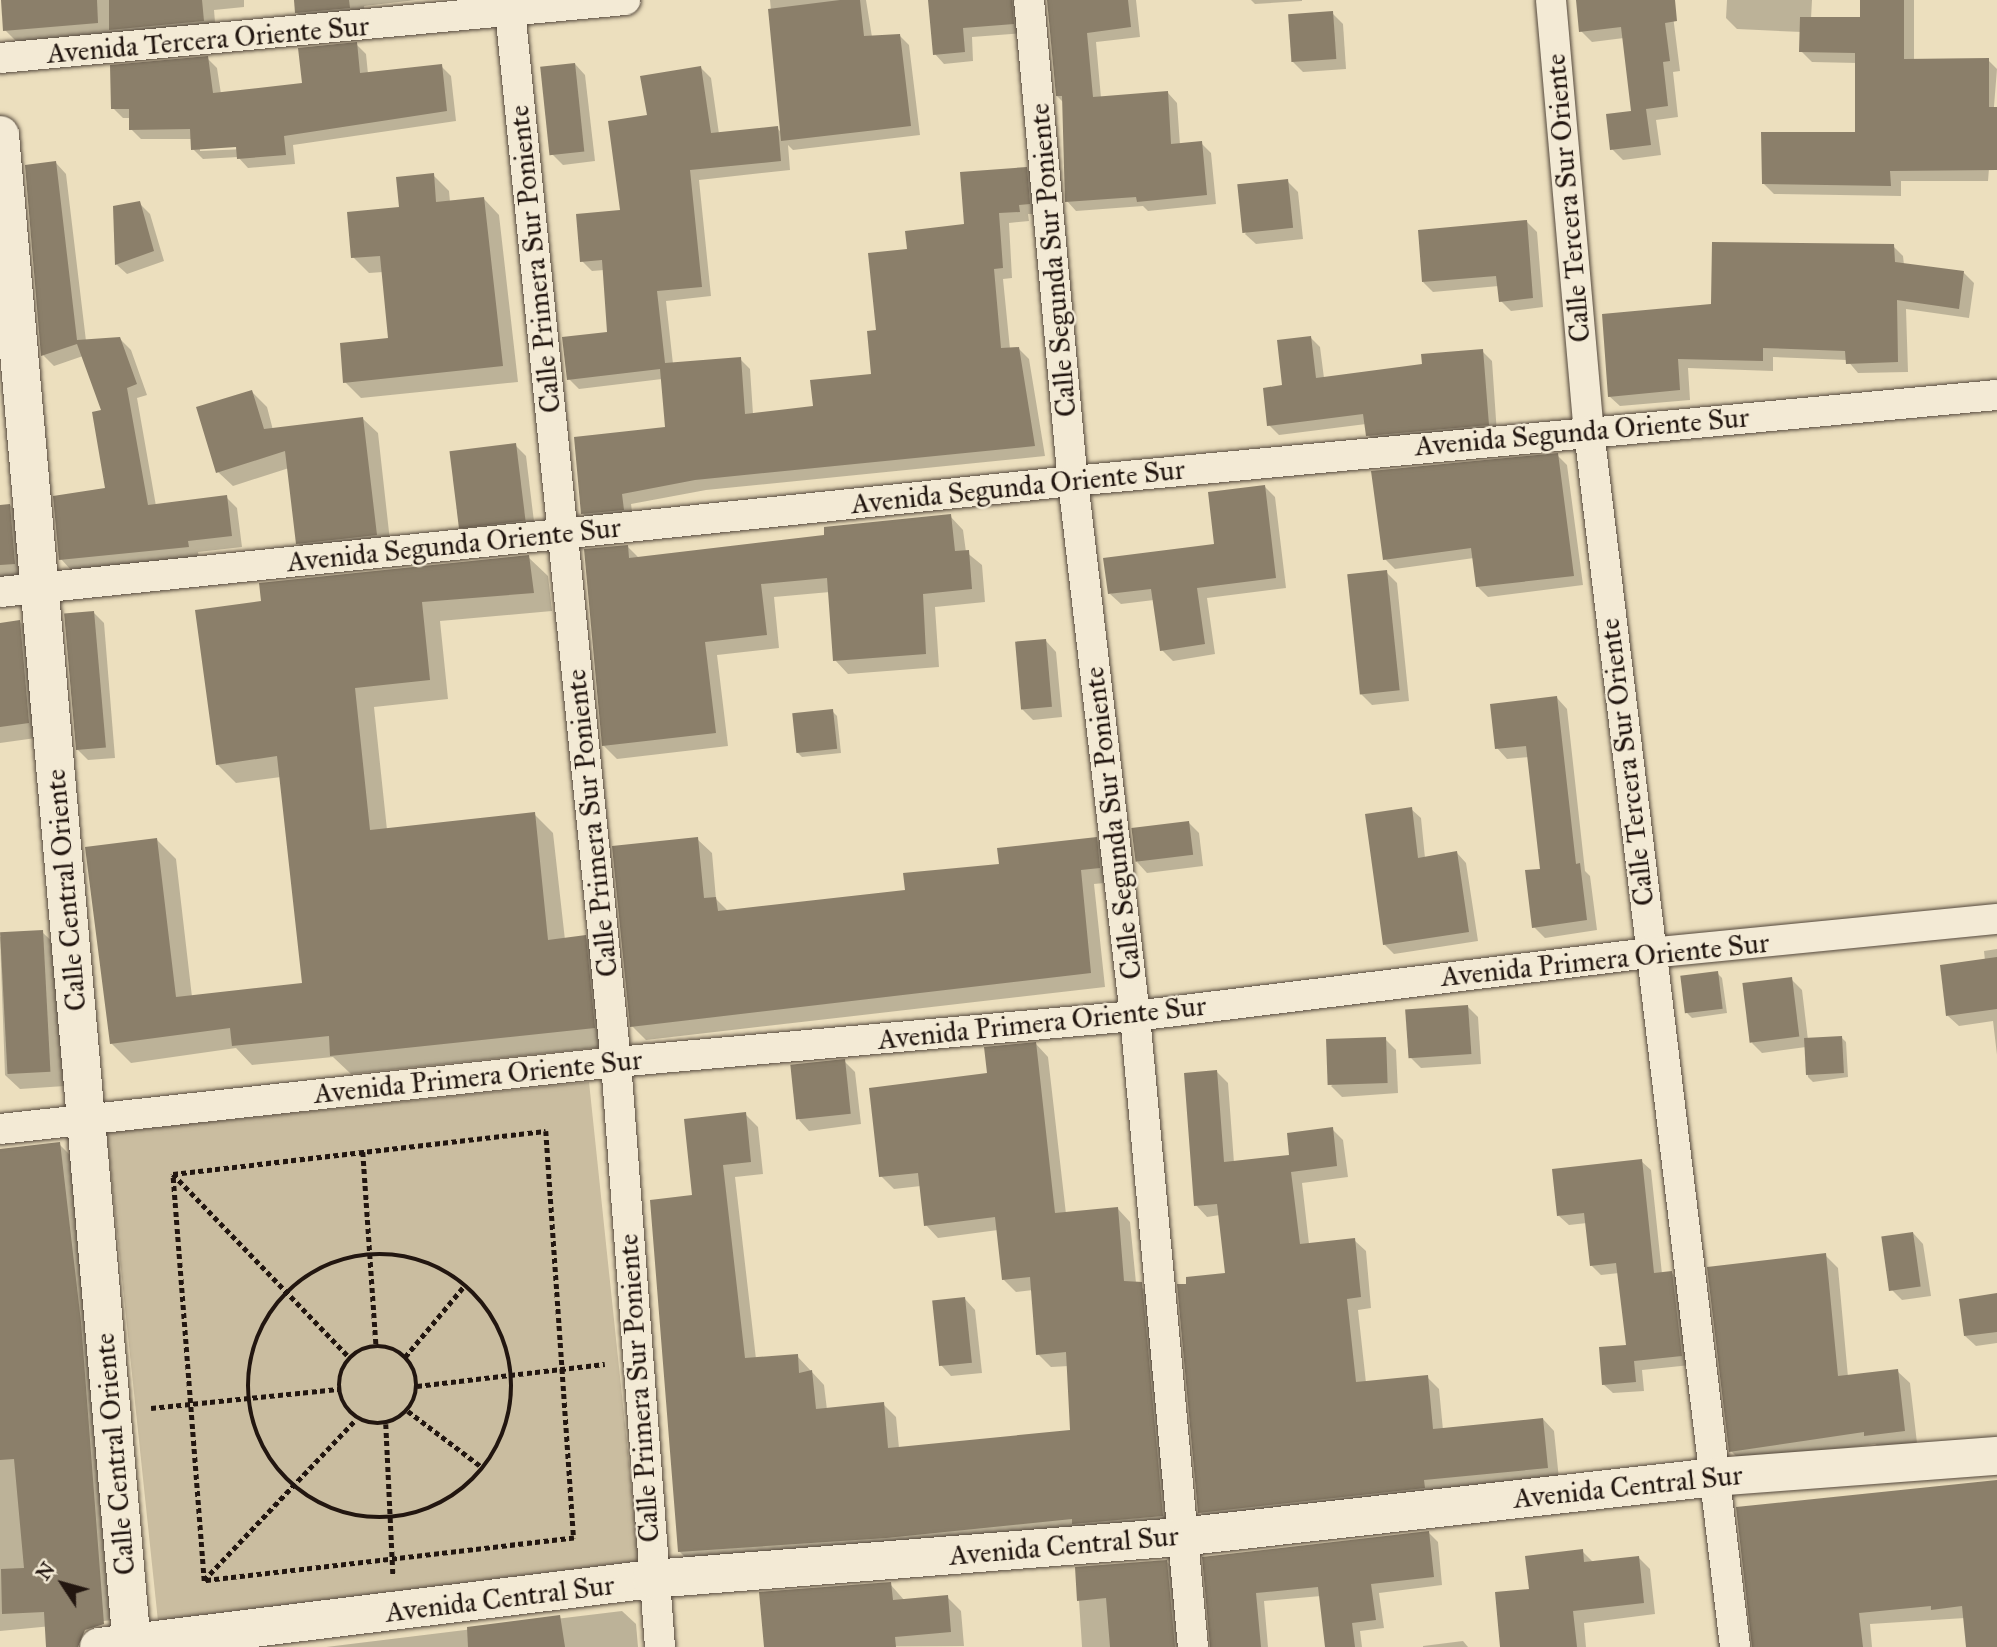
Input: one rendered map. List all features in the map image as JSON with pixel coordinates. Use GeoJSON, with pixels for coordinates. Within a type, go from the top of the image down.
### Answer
{"type":"FeatureCollection","features":[{"type":"Feature","properties":{"kind":"street","name":"Avenida Tercera Oriente Sur"},"geometry":{"type":"LineString","coordinates":[[0,58],[510,6],[625,0]]}},
{"type":"Feature","properties":{"kind":"street","name":"Calle Segunda Sur Poniente"},"geometry":{"type":"LineString","coordinates":[[1028,0],[1073,481],[1135,1016],[1180,1537],[1193,1647]]}},
{"type":"Feature","properties":{"kind":"street","name":"Calle Tercera Sur Oriente"},"geometry":{"type":"LineString","coordinates":[[1551,0],[1589,431],[1649,953],[1735,1647]]}},
{"type":"Feature","properties":{"kind":"street","name":"Calle Primera Sur Poniente"},"geometry":{"type":"LineString","coordinates":[[510,6],[616,1062],[652,1579],[660,1647]]}},
{"type":"Feature","properties":{"kind":"street","name":"Calle Central Oriente"},"geometry":{"type":"LineString","coordinates":[[0,135],[111,1410],[121,1646]]}},
{"type":"Feature","properties":{"kind":"street","name":"Avenida Segunda Oriente Sur"},"geometry":{"type":"LineString","coordinates":[[0,592],[1073,481],[1997,395]]}},
{"type":"Feature","properties":{"kind":"street","name":"Avenida Primera Oriente Sur"},"geometry":{"type":"LineString","coordinates":[[0,1129],[616,1062],[1135,1016],[1649,953],[1997,919]]}},
{"type":"Feature","properties":{"kind":"street","name":"Avenida Central Sur"},"geometry":{"type":"LineString","coordinates":[[121,1646],[652,1579],[1180,1537],[1715,1477],[1997,1456]]}},
{"type":"Feature","properties":{"kind":"path"},"geometry":{"type":"LineString","coordinates":[[173,1174],[546,1131],[560,1367],[574,1538],[392,1562],[204,1581]]}},
{"type":"Feature","properties":{"kind":"path"},"geometry":{"type":"LineString","coordinates":[[363,1152],[376,1345]]}},
{"type":"Feature","properties":{"kind":"path"},"geometry":{"type":"LineString","coordinates":[[173,1174],[349,1357]]}},
{"type":"Feature","properties":{"kind":"path"},"geometry":{"type":"LineString","coordinates":[[173,1174],[204,1581]]}},
{"type":"Feature","properties":{"kind":"path"},"geometry":{"type":"LineString","coordinates":[[399,1254],[441,1267],[465,1286],[476,1293],[501,1330],[512,1373],[509,1417],[482,1468],[463,1489],[426,1511],[388,1518],[341,1513],[292,1486],[271,1463],[253,1424],[247,1381],[257,1338],[284,1292],[313,1271],[355,1255],[399,1254]]}},
{"type":"Feature","properties":{"kind":"path"},"geometry":{"type":"LineString","coordinates":[[405,1357],[465,1286]]}},
{"type":"Feature","properties":{"kind":"path"},"geometry":{"type":"LineString","coordinates":[[376,1345],[405,1357],[417,1386],[408,1410],[386,1424],[356,1419],[341,1402],[338,1389],[349,1357],[376,1345]]}},
{"type":"Feature","properties":{"kind":"path"},"geometry":{"type":"LineString","coordinates":[[417,1386],[560,1367],[637,1361]]}},
{"type":"Feature","properties":{"kind":"path"},"geometry":{"type":"LineString","coordinates":[[111,1410],[190,1405],[338,1389]]}},
{"type":"Feature","properties":{"kind":"path"},"geometry":{"type":"LineString","coordinates":[[408,1410],[482,1468]]}},
{"type":"Feature","properties":{"kind":"path"},"geometry":{"type":"LineString","coordinates":[[204,1581],[356,1419]]}},
{"type":"Feature","properties":{"kind":"path"},"geometry":{"type":"LineString","coordinates":[[386,1424],[388,1518],[399,1613]]}},
{"type":"Feature","properties":{"kind":"shaded area"},"geometry":{"type":"Polygon","coordinates":[[[589,1082],[640,1570],[158,1621],[107,1133],[589,1082]]]}},
{"type":"Feature","properties":{"kind":"building"},"geometry":{"type":"Polygon","coordinates":[[[1,0],[97,0],[98,23],[3,31],[1,0]]]}},
{"type":"Feature","properties":{"kind":"building"},"geometry":{"type":"Polygon","coordinates":[[[109,0],[202,0],[204,21],[109,30],[109,0]]]}},
{"type":"Feature","properties":{"kind":"building"},"geometry":{"type":"Polygon","coordinates":[[[294,0],[349,0],[350,8],[295,13],[294,0]]]}},
{"type":"Feature","properties":{"kind":"building"},"geometry":{"type":"Polygon","coordinates":[[[860,0],[864,36],[900,34],[911,126],[781,141],[768,9],[860,0]]]}},
{"type":"Feature","properties":{"kind":"building"},"geometry":{"type":"Polygon","coordinates":[[[928,0],[1012,0],[1014,24],[963,28],[965,52],[933,55],[928,0]]]}},
{"type":"Feature","properties":{"kind":"building"},"geometry":{"type":"Polygon","coordinates":[[[1047,0],[1128,0],[1131,27],[1087,33],[1093,97],[1168,91],[1171,144],[1202,141],[1207,195],[1137,202],[1136,197],[1065,202],[1062,96],[1056,96],[1047,0]]]}},
{"type":"Feature","properties":{"kind":"building"},"geometry":{"type":"Polygon","coordinates":[[[1576,0],[1675,0],[1677,21],[1665,23],[1670,61],[1663,62],[1668,106],[1646,109],[1651,145],[1610,150],[1606,114],[1631,111],[1621,27],[1579,32],[1576,0]]]}},
{"type":"Feature","properties":{"kind":"building"},"geometry":{"type":"Polygon","coordinates":[[[1860,0],[1904,0],[1904,59],[1989,58],[1989,107],[1997,107],[1997,170],[1890,171],[1891,186],[1762,184],[1761,132],[1855,132],[1855,53],[1799,52],[1800,17],[1860,17],[1860,0]]]}},
{"type":"Feature","properties":{"kind":"building"},"geometry":{"type":"Polygon","coordinates":[[[1333,11],[1336,59],[1291,62],[1288,14],[1333,11]]]}},
{"type":"Feature","properties":{"kind":"building"},"geometry":{"type":"Polygon","coordinates":[[[357,42],[360,73],[442,64],[447,111],[284,136],[286,155],[237,159],[236,147],[191,150],[190,129],[129,130],[129,109],[111,109],[110,65],[208,56],[213,93],[302,83],[298,48],[357,42]]]}},
{"type":"Feature","properties":{"kind":"building"},"geometry":{"type":"Polygon","coordinates":[[[575,63],[584,152],[549,155],[540,67],[575,63]]]}},
{"type":"Feature","properties":{"kind":"building"},"geometry":{"type":"Polygon","coordinates":[[[701,66],[711,133],[778,126],[781,161],[690,170],[702,287],[657,291],[665,363],[741,357],[745,414],[813,406],[810,380],[871,374],[867,331],[876,330],[868,253],[907,249],[905,231],[964,224],[960,172],[1027,167],[1030,204],[1019,205],[1020,212],[999,213],[1003,268],[994,269],[1001,348],[1019,347],[1035,446],[695,480],[622,494],[624,510],[581,514],[574,437],[665,427],[660,369],[567,380],[562,337],[607,332],[602,260],[580,262],[576,214],[620,210],[608,121],[647,115],[640,76],[701,66]]]}},
{"type":"Feature","properties":{"kind":"building"},"geometry":{"type":"Polygon","coordinates":[[[56,161],[77,340],[120,337],[137,384],[127,388],[148,505],[227,495],[232,536],[188,541],[189,547],[59,560],[53,496],[105,488],[92,412],[101,410],[77,344],[41,356],[25,165],[56,161]]]}},
{"type":"Feature","properties":{"kind":"building"},"geometry":{"type":"Polygon","coordinates":[[[434,173],[436,202],[484,197],[503,366],[343,383],[340,343],[388,338],[380,256],[351,258],[347,212],[399,207],[396,177],[434,173]]]}},
{"type":"Feature","properties":{"kind":"building"},"geometry":{"type":"Polygon","coordinates":[[[1288,179],[1293,228],[1242,233],[1237,184],[1288,179]]]}},
{"type":"Feature","properties":{"kind":"building"},"geometry":{"type":"Polygon","coordinates":[[[140,201],[154,251],[115,265],[113,206],[140,201]]]}},
{"type":"Feature","properties":{"kind":"building"},"geometry":{"type":"Polygon","coordinates":[[[1527,220],[1533,298],[1499,302],[1496,276],[1422,282],[1418,230],[1527,220]]]}},
{"type":"Feature","properties":{"kind":"building"},"geometry":{"type":"Polygon","coordinates":[[[1712,242],[1894,244],[1895,262],[1964,271],[1959,309],[1897,300],[1898,362],[1846,364],[1845,351],[1763,348],[1763,361],[1678,359],[1680,390],[1608,397],[1602,314],[1711,304],[1712,242]]]}},
{"type":"Feature","properties":{"kind":"building"},"geometry":{"type":"Polygon","coordinates":[[[1311,336],[1316,378],[1422,364],[1421,354],[1483,349],[1489,425],[1366,436],[1363,414],[1267,426],[1263,388],[1282,385],[1277,340],[1311,336]]]}},
{"type":"Feature","properties":{"kind":"building"},"geometry":{"type":"Polygon","coordinates":[[[252,390],[264,429],[363,417],[377,535],[296,544],[285,451],[216,473],[196,407],[252,390]]]}},
{"type":"Feature","properties":{"kind":"building"},"geometry":{"type":"Polygon","coordinates":[[[516,443],[526,520],[459,529],[449,451],[516,443]]]}},
{"type":"Feature","properties":{"kind":"building"},"geometry":{"type":"Polygon","coordinates":[[[1558,453],[1574,576],[1476,587],[1471,548],[1383,560],[1371,471],[1558,453]]]}},
{"type":"Feature","properties":{"kind":"building"},"geometry":{"type":"Polygon","coordinates":[[[1265,485],[1276,578],[1197,588],[1205,644],[1160,651],[1151,589],[1108,594],[1103,558],[1214,544],[1208,492],[1265,485]]]}},
{"type":"Feature","properties":{"kind":"building"},"geometry":{"type":"Polygon","coordinates":[[[10,504],[15,564],[0,565],[0,505],[10,504]]]}},
{"type":"Feature","properties":{"kind":"building"},"geometry":{"type":"Polygon","coordinates":[[[951,514],[955,551],[969,550],[972,589],[923,594],[926,654],[833,661],[827,578],[761,584],[767,635],[705,642],[716,733],[602,746],[584,549],[628,545],[629,558],[824,535],[824,527],[951,514]]]}},
{"type":"Feature","properties":{"kind":"building"},"geometry":{"type":"Polygon","coordinates":[[[529,555],[534,593],[422,602],[430,680],[355,688],[370,830],[535,812],[548,940],[586,935],[595,1028],[330,1056],[329,1036],[232,1046],[230,1028],[110,1044],[85,847],[157,838],[176,997],[302,983],[277,756],[216,765],[195,610],[261,601],[259,583],[529,555]]]}},
{"type":"Feature","properties":{"kind":"building"},"geometry":{"type":"Polygon","coordinates":[[[1387,570],[1400,690],[1360,695],[1347,574],[1387,570]]]}},
{"type":"Feature","properties":{"kind":"building"},"geometry":{"type":"Polygon","coordinates":[[[94,611],[106,747],[76,750],[64,614],[94,611]]]}},
{"type":"Feature","properties":{"kind":"building"},"geometry":{"type":"Polygon","coordinates":[[[20,620],[29,723],[0,727],[0,623],[20,620]]]}},
{"type":"Feature","properties":{"kind":"building"},"geometry":{"type":"Polygon","coordinates":[[[1046,639],[1052,707],[1021,709],[1015,642],[1046,639]]]}},
{"type":"Feature","properties":{"kind":"building"},"geometry":{"type":"Polygon","coordinates":[[[1557,696],[1576,864],[1580,863],[1587,920],[1532,928],[1525,870],[1540,869],[1526,746],[1495,749],[1490,704],[1557,696]]]}},
{"type":"Feature","properties":{"kind":"building"},"geometry":{"type":"Polygon","coordinates":[[[833,709],[837,749],[796,753],[792,713],[833,709]]]}},
{"type":"Feature","properties":{"kind":"building"},"geometry":{"type":"Polygon","coordinates":[[[1412,807],[1418,858],[1457,851],[1469,932],[1383,945],[1365,814],[1412,807]]]}},
{"type":"Feature","properties":{"kind":"building"},"geometry":{"type":"Polygon","coordinates":[[[1189,821],[1193,855],[1136,862],[1131,828],[1189,821]]]}},
{"type":"Feature","properties":{"kind":"building"},"geometry":{"type":"Polygon","coordinates":[[[698,837],[704,898],[716,897],[718,911],[905,890],[903,873],[999,864],[997,848],[1097,837],[1100,868],[1081,870],[1091,973],[630,1027],[612,846],[698,837]]]}},
{"type":"Feature","properties":{"kind":"building"},"geometry":{"type":"Polygon","coordinates":[[[43,930],[50,1072],[7,1074],[0,932],[43,930]]]}},
{"type":"Feature","properties":{"kind":"building"},"geometry":{"type":"Polygon","coordinates":[[[1997,957],[1997,1009],[1946,1016],[1940,965],[1997,957]]]}},
{"type":"Feature","properties":{"kind":"building"},"geometry":{"type":"Polygon","coordinates":[[[1718,971],[1723,1009],[1685,1013],[1680,976],[1718,971]]]}},
{"type":"Feature","properties":{"kind":"building"},"geometry":{"type":"Polygon","coordinates":[[[1792,977],[1799,1037],[1750,1043],[1742,983],[1792,977]]]}},
{"type":"Feature","properties":{"kind":"building"},"geometry":{"type":"Polygon","coordinates":[[[1468,1005],[1471,1054],[1409,1058],[1405,1009],[1468,1005]]]}},
{"type":"Feature","properties":{"kind":"building"},"geometry":{"type":"Polygon","coordinates":[[[1842,1036],[1844,1073],[1806,1075],[1804,1038],[1842,1036]]]}},
{"type":"Feature","properties":{"kind":"building"},"geometry":{"type":"Polygon","coordinates":[[[1386,1037],[1388,1083],[1328,1085],[1326,1039],[1386,1037]]]}},
{"type":"Feature","properties":{"kind":"building"},"geometry":{"type":"Polygon","coordinates":[[[1036,1042],[1055,1213],[1118,1207],[1124,1281],[1142,1282],[1163,1516],[1072,1524],[1072,1519],[886,1538],[678,1552],[650,1200],[692,1195],[684,1119],[746,1112],[751,1162],[723,1165],[745,1358],[798,1354],[799,1373],[812,1370],[816,1409],[884,1402],[888,1448],[1070,1430],[1066,1352],[1036,1355],[1030,1277],[1002,1280],[995,1217],[924,1226],[918,1173],[879,1177],[869,1088],[987,1073],[984,1047],[1036,1042]]]}},
{"type":"Feature","properties":{"kind":"building"},"geometry":{"type":"Polygon","coordinates":[[[845,1059],[851,1114],[796,1119],[790,1065],[845,1059]]]}},
{"type":"Feature","properties":{"kind":"building"},"geometry":{"type":"Polygon","coordinates":[[[1217,1070],[1224,1162],[1289,1155],[1287,1133],[1333,1127],[1337,1166],[1291,1172],[1300,1244],[1355,1238],[1361,1297],[1347,1299],[1356,1382],[1428,1375],[1433,1429],[1543,1418],[1548,1468],[1424,1480],[1425,1488],[1198,1513],[1177,1284],[1186,1284],[1186,1277],[1225,1273],[1217,1204],[1194,1206],[1184,1073],[1217,1070]]]}},
{"type":"Feature","properties":{"kind":"building"},"geometry":{"type":"Polygon","coordinates":[[[60,1142],[81,1322],[104,1624],[85,1630],[78,1647],[46,1647],[44,1612],[2,1614],[1,1569],[24,1568],[14,1459],[0,1460],[0,1149],[60,1142]]]}},
{"type":"Feature","properties":{"kind":"building"},"geometry":{"type":"Polygon","coordinates":[[[1642,1159],[1654,1273],[1672,1271],[1682,1356],[1634,1361],[1636,1382],[1602,1385],[1599,1347],[1626,1345],[1616,1263],[1590,1266],[1584,1213],[1557,1216],[1552,1169],[1642,1159]]]}},
{"type":"Feature","properties":{"kind":"building"},"geometry":{"type":"Polygon","coordinates":[[[1913,1232],[1921,1286],[1889,1291],[1881,1236],[1913,1232]]]}},
{"type":"Feature","properties":{"kind":"building"},"geometry":{"type":"Polygon","coordinates":[[[1826,1253],[1838,1376],[1898,1369],[1905,1431],[1864,1436],[1864,1432],[1729,1452],[1707,1267],[1826,1253]]]}},
{"type":"Feature","properties":{"kind":"building"},"geometry":{"type":"Polygon","coordinates":[[[1997,1293],[1997,1332],[1964,1336],[1959,1299],[1997,1293]]]}},
{"type":"Feature","properties":{"kind":"building"},"geometry":{"type":"Polygon","coordinates":[[[965,1297],[972,1363],[939,1366],[932,1300],[965,1297]]]}},
{"type":"Feature","properties":{"kind":"building"},"geometry":{"type":"Polygon","coordinates":[[[1997,1480],[1997,1647],[1966,1647],[1962,1606],[1931,1610],[1931,1606],[1859,1613],[1863,1647],[1752,1647],[1736,1507],[1997,1480]]]}},
{"type":"Feature","properties":{"kind":"building"},"geometry":{"type":"Polygon","coordinates":[[[1429,1531],[1434,1577],[1371,1584],[1376,1620],[1352,1623],[1355,1647],[1325,1647],[1318,1587],[1256,1593],[1261,1647],[1210,1647],[1202,1557],[1429,1531]]]}},
{"type":"Feature","properties":{"kind":"building"},"geometry":{"type":"Polygon","coordinates":[[[1583,1549],[1584,1562],[1639,1556],[1644,1603],[1573,1611],[1577,1647],[1500,1647],[1495,1592],[1529,1589],[1525,1556],[1583,1549]]]}},
{"type":"Feature","properties":{"kind":"building"},"geometry":{"type":"Polygon","coordinates":[[[1167,1560],[1175,1647],[1110,1647],[1106,1598],[1077,1601],[1075,1567],[1167,1560]]]}},
{"type":"Feature","properties":{"kind":"building"},"geometry":{"type":"Polygon","coordinates":[[[891,1582],[893,1600],[948,1595],[951,1632],[895,1637],[896,1647],[764,1647],[759,1592],[891,1582]]]}},
{"type":"Feature","properties":{"kind":"building"},"geometry":{"type":"Polygon","coordinates":[[[560,1615],[565,1647],[468,1647],[467,1627],[560,1615]]]}}]}
